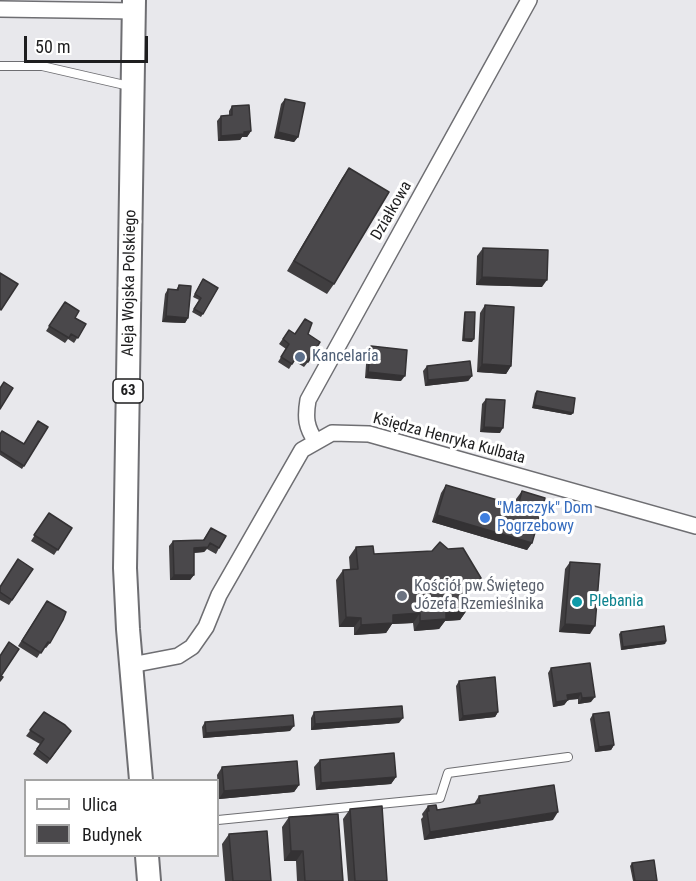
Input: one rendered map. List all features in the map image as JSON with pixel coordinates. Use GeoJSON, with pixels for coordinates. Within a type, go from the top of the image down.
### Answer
{"type":"FeatureCollection","features":[{"type":"Feature","properties":{"kind":"main road","name":"Aleja Wojska Polskiego"},"geometry":{"type":"LineString","coordinates":[[134,5],[125,568],[141,779]]}},
{"type":"Feature","properties":{"kind":"main road"},"geometry":{"type":"LineString","coordinates":[[147,857],[149,881]]}},
{"type":"Feature","properties":{"kind":"street","name":"Działkowa"},"geometry":{"type":"LineString","coordinates":[[316,442],[306,428],[308,400],[530,0]]}},
{"type":"Feature","properties":{"kind":"street"},"geometry":{"type":"LineString","coordinates":[[0,9],[134,5]]}},
{"type":"Feature","properties":{"kind":"street","name":"Księdza Henryka Kulbata"},"geometry":{"type":"LineString","coordinates":[[131,665],[178,656],[192,647],[206,627],[219,595],[302,450],[332,433],[369,434],[696,526]]}},
{"type":"Feature","properties":{"kind":"lane"},"geometry":{"type":"LineString","coordinates":[[0,66],[42,66],[134,87]]}},
{"type":"Feature","properties":{"kind":"lane"},"geometry":{"type":"LineString","coordinates":[[219,820],[440,798],[448,773],[568,757]]}},
{"type":"Feature","properties":{"kind":"building"},"geometry":{"type":"Polygon","coordinates":[[[285,99],[305,103],[298,137],[278,132],[285,99]]]}},
{"type":"Feature","properties":{"kind":"building"},"geometry":{"type":"Polygon","coordinates":[[[249,105],[251,131],[244,132],[244,134],[221,136],[221,116],[232,115],[232,106],[249,105]]]}},
{"type":"Feature","properties":{"kind":"building"},"geometry":{"type":"Polygon","coordinates":[[[349,168],[389,192],[334,284],[294,261],[349,168]]]}},
{"type":"Feature","properties":{"kind":"building"},"geometry":{"type":"Polygon","coordinates":[[[483,248],[548,250],[547,280],[482,277],[483,248]]]}},
{"type":"Feature","properties":{"kind":"building"},"geometry":{"type":"Polygon","coordinates":[[[0,273],[18,284],[1,310],[0,309],[0,273]]]}},
{"type":"Feature","properties":{"kind":"building"},"geometry":{"type":"Polygon","coordinates":[[[203,279],[218,288],[203,314],[194,309],[201,298],[195,294],[203,279]]]}},
{"type":"Feature","properties":{"kind":"building"},"geometry":{"type":"Polygon","coordinates":[[[179,285],[191,286],[188,318],[166,316],[168,289],[178,290],[179,285]]]}},
{"type":"Feature","properties":{"kind":"building"},"geometry":{"type":"Polygon","coordinates":[[[65,302],[79,311],[75,318],[86,324],[78,338],[71,334],[69,338],[49,326],[65,302]]]}},
{"type":"Feature","properties":{"kind":"building"},"geometry":{"type":"Polygon","coordinates":[[[485,305],[514,307],[511,366],[482,364],[485,305]]]}},
{"type":"Feature","properties":{"kind":"building"},"geometry":{"type":"Polygon","coordinates":[[[465,312],[475,312],[474,339],[464,339],[465,312]]]}},
{"type":"Feature","properties":{"kind":"building"},"geometry":{"type":"Polygon","coordinates":[[[305,319],[312,323],[308,334],[320,342],[308,362],[297,356],[292,364],[281,357],[289,344],[283,339],[289,330],[295,334],[305,319]]]}},
{"type":"Feature","properties":{"kind":"building"},"geometry":{"type":"Polygon","coordinates":[[[371,346],[407,350],[405,376],[368,372],[371,346]]]}},
{"type":"Feature","properties":{"kind":"building"},"geometry":{"type":"Polygon","coordinates":[[[470,361],[472,376],[428,380],[427,366],[470,361]]]}},
{"type":"Feature","properties":{"kind":"building"},"geometry":{"type":"Polygon","coordinates":[[[4,382],[13,388],[0,409],[0,388],[4,382]]]}},
{"type":"Feature","properties":{"kind":"building"},"geometry":{"type":"Polygon","coordinates":[[[537,391],[575,398],[573,413],[534,405],[537,391]]]}},
{"type":"Feature","properties":{"kind":"building"},"geometry":{"type":"Polygon","coordinates":[[[486,399],[505,400],[503,428],[484,427],[486,399]]]}},
{"type":"Feature","properties":{"kind":"building"},"geometry":{"type":"Polygon","coordinates":[[[38,421],[48,427],[24,466],[0,451],[2,431],[24,444],[38,421]]]}},
{"type":"Feature","properties":{"kind":"building","name":"\"Marczyk\" Dom Pogrzebowy"},"geometry":{"type":"Polygon","coordinates":[[[446,485],[518,506],[522,491],[545,498],[532,543],[437,515],[446,485]]]}},
{"type":"Feature","properties":{"kind":"building"},"geometry":{"type":"Polygon","coordinates":[[[49,513],[72,528],[58,550],[34,535],[49,513]]]}},
{"type":"Feature","properties":{"kind":"building"},"geometry":{"type":"Polygon","coordinates":[[[211,528],[226,536],[219,548],[210,543],[208,547],[194,548],[194,575],[174,575],[173,541],[204,540],[211,528]]]}},
{"type":"Feature","properties":{"kind":"building","name":"Kościół pw.Świętego Józefa Rzemieślnika"},"geometry":{"type":"Polygon","coordinates":[[[440,542],[448,549],[463,548],[481,578],[466,595],[467,610],[446,611],[446,619],[420,621],[420,613],[393,615],[393,623],[361,625],[361,618],[346,617],[343,570],[358,569],[356,547],[373,546],[374,554],[432,551],[440,542]]]}},
{"type":"Feature","properties":{"kind":"building"},"geometry":{"type":"Polygon","coordinates":[[[18,559],[33,569],[12,600],[0,592],[0,587],[18,559]]]}},
{"type":"Feature","properties":{"kind":"building","name":"Plebania"},"geometry":{"type":"Polygon","coordinates":[[[570,562],[600,564],[595,626],[565,624],[570,562]]]}},
{"type":"Feature","properties":{"kind":"building"},"geometry":{"type":"Polygon","coordinates":[[[47,601],[66,612],[50,643],[48,642],[41,653],[22,641],[47,601]]]}},
{"type":"Feature","properties":{"kind":"building"},"geometry":{"type":"Polygon","coordinates":[[[664,626],[666,641],[623,647],[621,632],[664,626]]]}},
{"type":"Feature","properties":{"kind":"building"},"geometry":{"type":"Polygon","coordinates":[[[9,642],[19,649],[0,681],[0,656],[9,642]]]}},
{"type":"Feature","properties":{"kind":"building"},"geometry":{"type":"Polygon","coordinates":[[[590,663],[595,697],[582,698],[581,693],[567,695],[568,700],[556,702],[551,668],[590,663]]]}},
{"type":"Feature","properties":{"kind":"building"},"geometry":{"type":"Polygon","coordinates":[[[495,677],[498,712],[463,716],[459,681],[495,677]]]}},
{"type":"Feature","properties":{"kind":"building"},"geometry":{"type":"Polygon","coordinates":[[[402,706],[403,718],[315,724],[314,712],[402,706]]]}},
{"type":"Feature","properties":{"kind":"building"},"geometry":{"type":"Polygon","coordinates":[[[44,712],[71,731],[50,759],[37,749],[44,739],[30,730],[44,712]]]}},
{"type":"Feature","properties":{"kind":"building"},"geometry":{"type":"Polygon","coordinates":[[[609,712],[614,745],[599,747],[593,714],[609,712]]]}},
{"type":"Feature","properties":{"kind":"building"},"geometry":{"type":"Polygon","coordinates":[[[293,715],[294,726],[206,733],[205,722],[293,715]]]}},
{"type":"Feature","properties":{"kind":"building"},"geometry":{"type":"Polygon","coordinates":[[[394,753],[396,777],[321,783],[320,760],[394,753]]]}},
{"type":"Feature","properties":{"kind":"building"},"geometry":{"type":"Polygon","coordinates":[[[297,761],[299,785],[224,791],[222,767],[297,761]]]}},
{"type":"Feature","properties":{"kind":"building"},"geometry":{"type":"Polygon","coordinates":[[[554,785],[558,812],[430,832],[428,806],[436,805],[437,810],[480,803],[479,796],[554,785]]]}},
{"type":"Feature","properties":{"kind":"building"},"geometry":{"type":"Polygon","coordinates":[[[382,806],[387,881],[355,881],[350,809],[382,806]]]}},
{"type":"Feature","properties":{"kind":"building"},"geometry":{"type":"Polygon","coordinates":[[[338,814],[343,881],[305,881],[303,851],[291,851],[289,817],[338,814]]]}},
{"type":"Feature","properties":{"kind":"building"},"geometry":{"type":"Polygon","coordinates":[[[267,831],[271,881],[233,881],[229,834],[267,831]]]}},
{"type":"Feature","properties":{"kind":"building"},"geometry":{"type":"Polygon","coordinates":[[[654,860],[657,881],[635,881],[632,863],[654,860]]]}},
{"type":"Feature","properties":{"kind":"place","name":"Kancelaria"},"geometry":{"type":"Point","coordinates":[300,357]}},
{"type":"Feature","properties":{"kind":"place","name":"\"Marczyk\" Dom Pogrzebowy"},"geometry":{"type":"Point","coordinates":[485,518]}},
{"type":"Feature","properties":{"kind":"place","name":"Kościół pw.Świętego Józefa Rzemieślnika"},"geometry":{"type":"Point","coordinates":[402,596]}},
{"type":"Feature","properties":{"kind":"place","name":"Plebania"},"geometry":{"type":"Point","coordinates":[577,602]}}]}
